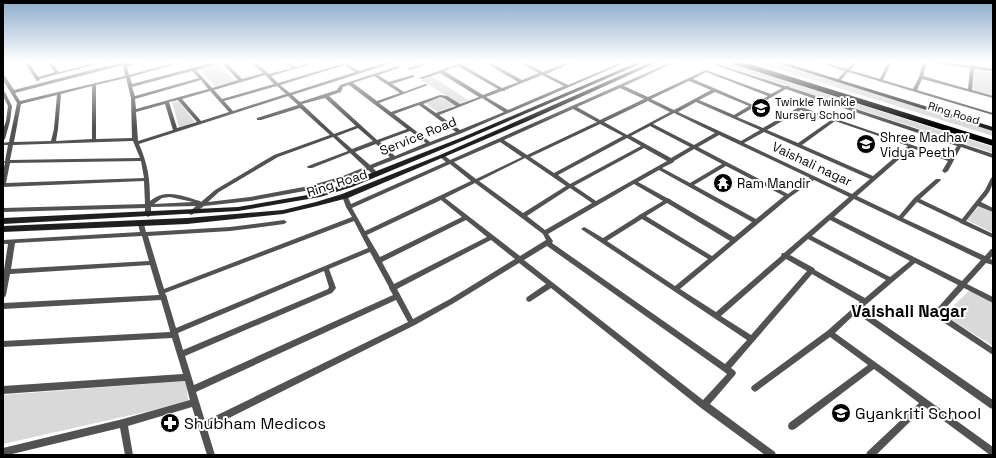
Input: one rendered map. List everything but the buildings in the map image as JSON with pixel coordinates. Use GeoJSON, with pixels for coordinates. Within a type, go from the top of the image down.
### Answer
{"type":"FeatureCollection","features":[{"type":"Feature","properties":{"kind":"highway","name":"Ring Road"},"geometry":{"type":"LineString","coordinates":[[804,83],[993,143]]}},
{"type":"Feature","properties":{"kind":"highway","name":"Ring Road"},"geometry":{"type":"LineString","coordinates":[[817,83],[993,138]]}},
{"type":"Feature","properties":{"kind":"main road","name":"Ring Road"},"geometry":{"type":"LineString","coordinates":[[3,221],[191,213],[238,209],[320,195],[465,138],[592,83]]}},
{"type":"Feature","properties":{"kind":"main road","name":"Ring Road"},"geometry":{"type":"LineString","coordinates":[[3,229],[141,224],[283,212],[345,196],[442,156],[607,83]]}},
{"type":"Feature","properties":{"kind":"main road"},"geometry":{"type":"LineString","coordinates":[[851,83],[993,129]]}},
{"type":"Feature","properties":{"kind":"main road"},"geometry":{"type":"LineString","coordinates":[[187,221],[191,213]]}},
{"type":"Feature","properties":{"kind":"street"},"geometry":{"type":"LineString","coordinates":[[8,83],[19,103],[6,162],[3,185],[147,179]]}},
{"type":"Feature","properties":{"kind":"street"},"geometry":{"type":"LineString","coordinates":[[19,103],[100,83]]}},
{"type":"Feature","properties":{"kind":"street"},"geometry":{"type":"LineString","coordinates":[[140,83],[131,86],[136,141],[144,159],[147,179],[148,215]]}},
{"type":"Feature","properties":{"kind":"street"},"geometry":{"type":"LineString","coordinates":[[133,98],[185,83]]}},
{"type":"Feature","properties":{"kind":"street"},"geometry":{"type":"LineString","coordinates":[[205,83],[231,112]]}},
{"type":"Feature","properties":{"kind":"street"},"geometry":{"type":"LineString","coordinates":[[134,111],[232,83]]}},
{"type":"Feature","properties":{"kind":"street"},"geometry":{"type":"LineString","coordinates":[[3,144],[136,141],[326,83]]}},
{"type":"Feature","properties":{"kind":"street"},"geometry":{"type":"LineString","coordinates":[[461,83],[508,112]]}},
{"type":"Feature","properties":{"kind":"street"},"geometry":{"type":"LineString","coordinates":[[492,83],[503,90]]}},
{"type":"Feature","properties":{"kind":"street"},"geometry":{"type":"LineString","coordinates":[[436,115],[519,83]]}},
{"type":"Feature","properties":{"kind":"street"},"geometry":{"type":"LineString","coordinates":[[562,83],[567,86]]}},
{"type":"Feature","properties":{"kind":"street","name":"Service Road"},"geometry":{"type":"LineString","coordinates":[[3,210],[202,204],[250,199],[310,188],[345,177],[430,144],[573,83]]}},
{"type":"Feature","properties":{"kind":"street"},"geometry":{"type":"LineString","coordinates":[[349,207],[626,83]]}},
{"type":"Feature","properties":{"kind":"street"},"geometry":{"type":"LineString","coordinates":[[364,234],[602,122],[679,83]]}},
{"type":"Feature","properties":{"kind":"street"},"geometry":{"type":"LineString","coordinates":[[699,83],[752,106]]}},
{"type":"Feature","properties":{"kind":"street"},"geometry":{"type":"LineString","coordinates":[[739,83],[772,96]]}},
{"type":"Feature","properties":{"kind":"street"},"geometry":{"type":"LineString","coordinates":[[776,83],[993,156]]}},
{"type":"Feature","properties":{"kind":"street"},"geometry":{"type":"LineString","coordinates":[[889,83],[993,114]]}},
{"type":"Feature","properties":{"kind":"street"},"geometry":{"type":"LineString","coordinates":[[914,91],[918,83]]}},
{"type":"Feature","properties":{"kind":"street"},"geometry":{"type":"LineString","coordinates":[[943,83],[993,97]]}},
{"type":"Feature","properties":{"kind":"street"},"geometry":{"type":"LineString","coordinates":[[970,90],[971,83]]}},
{"type":"Feature","properties":{"kind":"street"},"geometry":{"type":"LineString","coordinates":[[3,139],[9,112],[9,103],[3,93],[41,84]]}},
{"type":"Feature","properties":{"kind":"street"},"geometry":{"type":"LineString","coordinates":[[221,100],[277,84],[376,174]]}},
{"type":"Feature","properties":{"kind":"street"},"geometry":{"type":"LineString","coordinates":[[259,119],[339,91],[340,87],[348,84],[376,103],[430,144]]}},
{"type":"Feature","properties":{"kind":"street"},"geometry":{"type":"LineString","coordinates":[[389,84],[403,93]]}},
{"type":"Feature","properties":{"kind":"street"},"geometry":{"type":"LineString","coordinates":[[94,85],[94,141]]}},
{"type":"Feature","properties":{"kind":"street"},"geometry":{"type":"LineString","coordinates":[[376,103],[426,85]]}},
{"type":"Feature","properties":{"kind":"street","name":"Vaishali nagar"},"geometry":{"type":"LineString","coordinates":[[620,86],[993,263]]}},
{"type":"Feature","properties":{"kind":"street"},"geometry":{"type":"LineString","coordinates":[[734,117],[787,87]]}},
{"type":"Feature","properties":{"kind":"street"},"geometry":{"type":"LineString","coordinates":[[554,175],[715,90]]}},
{"type":"Feature","properties":{"kind":"street"},"geometry":{"type":"LineString","coordinates":[[52,142],[56,129],[59,94]]}},
{"type":"Feature","properties":{"kind":"street"},"geometry":{"type":"LineString","coordinates":[[326,96],[394,158]]}},
{"type":"Feature","properties":{"kind":"street"},"geometry":{"type":"LineString","coordinates":[[391,114],[443,96],[460,106]]}},
{"type":"Feature","properties":{"kind":"street"},"geometry":{"type":"LineString","coordinates":[[741,143],[801,108],[816,97]]}},
{"type":"Feature","properties":{"kind":"street"},"geometry":{"type":"LineString","coordinates":[[179,98],[199,122]]}},
{"type":"Feature","properties":{"kind":"street"},"geometry":{"type":"LineString","coordinates":[[695,100],[873,178]]}},
{"type":"Feature","properties":{"kind":"street"},"geometry":{"type":"LineString","coordinates":[[167,102],[175,130]]}},
{"type":"Feature","properties":{"kind":"street"},"geometry":{"type":"LineString","coordinates":[[420,104],[460,132]]}},
{"type":"Feature","properties":{"kind":"street"},"geometry":{"type":"LineString","coordinates":[[574,107],[672,161]]}},
{"type":"Feature","properties":{"kind":"street"},"geometry":{"type":"LineString","coordinates":[[801,108],[952,160]]}},
{"type":"Feature","properties":{"kind":"street"},"geometry":{"type":"LineString","coordinates":[[3,114],[9,112]]}},
{"type":"Feature","properties":{"kind":"street"},"geometry":{"type":"LineString","coordinates":[[799,146],[834,120]]}},
{"type":"Feature","properties":{"kind":"street"},"geometry":{"type":"LineString","coordinates":[[649,124],[788,196]]}},
{"type":"Feature","properties":{"kind":"street"},"geometry":{"type":"LineString","coordinates":[[191,213],[217,191],[276,156],[360,126]]}},
{"type":"Feature","properties":{"kind":"street"},"geometry":{"type":"LineString","coordinates":[[310,167],[410,129]]}},
{"type":"Feature","properties":{"kind":"street"},"geometry":{"type":"LineString","coordinates":[[545,233],[719,133]]}},
{"type":"Feature","properties":{"kind":"street"},"geometry":{"type":"LineString","coordinates":[[501,140],[525,158],[554,175],[597,204]]}},
{"type":"Feature","properties":{"kind":"street"},"geometry":{"type":"LineString","coordinates":[[945,171],[960,145]]}},
{"type":"Feature","properties":{"kind":"street"},"geometry":{"type":"LineString","coordinates":[[523,216],[570,186],[644,146]]}},
{"type":"Feature","properties":{"kind":"street"},"geometry":{"type":"LineString","coordinates":[[716,316],[784,255],[808,236],[911,146]]}},
{"type":"Feature","properties":{"kind":"street"},"geometry":{"type":"LineString","coordinates":[[442,156],[545,233],[550,241],[548,243]]}},
{"type":"Feature","properties":{"kind":"street"},"geometry":{"type":"LineString","coordinates":[[6,162],[144,159]]}},
{"type":"Feature","properties":{"kind":"street"},"geometry":{"type":"LineString","coordinates":[[690,185],[725,164]]}},
{"type":"Feature","properties":{"kind":"street"},"geometry":{"type":"LineString","coordinates":[[660,168],[756,222]]}},
{"type":"Feature","properties":{"kind":"street"},"geometry":{"type":"LineString","coordinates":[[676,289],[788,196],[814,178]]}},
{"type":"Feature","properties":{"kind":"street"},"geometry":{"type":"LineString","coordinates":[[900,218],[916,199],[938,180]]}},
{"type":"Feature","properties":{"kind":"street"},"geometry":{"type":"LineString","coordinates":[[962,222],[987,191],[993,180]]}},
{"type":"Feature","properties":{"kind":"street"},"geometry":{"type":"LineString","coordinates":[[635,182],[734,240]]}},
{"type":"Feature","properties":{"kind":"street"},"geometry":{"type":"LineString","coordinates":[[148,206],[159,196],[184,198],[202,204]]}},
{"type":"Feature","properties":{"kind":"street"},"geometry":{"type":"LineString","coordinates":[[345,196],[349,207],[412,323]]}},
{"type":"Feature","properties":{"kind":"street"},"geometry":{"type":"LineString","coordinates":[[442,198],[704,405],[772,455]]}},
{"type":"Feature","properties":{"kind":"street"},"geometry":{"type":"LineString","coordinates":[[916,199],[993,236]]}},
{"type":"Feature","properties":{"kind":"street"},"geometry":{"type":"LineString","coordinates":[[603,241],[668,200]]}},
{"type":"Feature","properties":{"kind":"street"},"geometry":{"type":"LineString","coordinates":[[977,203],[993,210]]}},
{"type":"Feature","properties":{"kind":"street"},"geometry":{"type":"LineString","coordinates":[[641,216],[712,259]]}},
{"type":"Feature","properties":{"kind":"street"},"geometry":{"type":"LineString","coordinates":[[378,261],[466,217]]}},
{"type":"Feature","properties":{"kind":"street"},"geometry":{"type":"LineString","coordinates":[[830,217],[993,300]]}},
{"type":"Feature","properties":{"kind":"street"},"geometry":{"type":"LineString","coordinates":[[3,306],[163,295],[355,218]]}},
{"type":"Feature","properties":{"kind":"street"},"geometry":{"type":"LineString","coordinates":[[3,242],[230,229],[284,222]]}},
{"type":"Feature","properties":{"kind":"street"},"geometry":{"type":"LineString","coordinates":[[141,224],[211,455]]}},
{"type":"Feature","properties":{"kind":"street"},"geometry":{"type":"LineString","coordinates":[[584,229],[751,339]]}},
{"type":"Feature","properties":{"kind":"street"},"geometry":{"type":"LineString","coordinates":[[808,236],[891,280]]}},
{"type":"Feature","properties":{"kind":"street"},"geometry":{"type":"LineString","coordinates":[[392,288],[492,237]]}},
{"type":"Feature","properties":{"kind":"street"},"geometry":{"type":"LineString","coordinates":[[3,295],[5,272],[12,241]]}},
{"type":"Feature","properties":{"kind":"street"},"geometry":{"type":"LineString","coordinates":[[202,427],[412,323],[452,301],[519,259],[548,243]]}},
{"type":"Feature","properties":{"kind":"street"},"geometry":{"type":"LineString","coordinates":[[548,243],[732,373],[704,405]]}},
{"type":"Feature","properties":{"kind":"street"},"geometry":{"type":"LineString","coordinates":[[3,344],[174,333],[284,285],[372,249]]}},
{"type":"Feature","properties":{"kind":"street"},"geometry":{"type":"LineString","coordinates":[[993,251],[964,285],[936,314],[993,352]]}},
{"type":"Feature","properties":{"kind":"street"},"geometry":{"type":"LineString","coordinates":[[784,255],[865,302]]}},
{"type":"Feature","properties":{"kind":"street"},"geometry":{"type":"LineString","coordinates":[[755,388],[830,333],[856,309],[915,260]]}},
{"type":"Feature","properties":{"kind":"street"},"geometry":{"type":"LineString","coordinates":[[5,272],[153,263]]}},
{"type":"Feature","properties":{"kind":"street"},"geometry":{"type":"LineString","coordinates":[[180,355],[330,291],[333,288],[333,284],[326,269]]}},
{"type":"Feature","properties":{"kind":"street"},"geometry":{"type":"LineString","coordinates":[[726,369],[812,270]]}},
{"type":"Feature","properties":{"kind":"street"},"geometry":{"type":"LineString","coordinates":[[529,299],[550,284]]}},
{"type":"Feature","properties":{"kind":"street"},"geometry":{"type":"LineString","coordinates":[[191,390],[397,296]]}},
{"type":"Feature","properties":{"kind":"street"},"geometry":{"type":"LineString","coordinates":[[856,309],[993,405]]}},
{"type":"Feature","properties":{"kind":"street"},"geometry":{"type":"LineString","coordinates":[[830,333],[993,452]]}},
{"type":"Feature","properties":{"kind":"street"},"geometry":{"type":"LineString","coordinates":[[792,426],[874,366]]}},
{"type":"Feature","properties":{"kind":"street"},"geometry":{"type":"LineString","coordinates":[[3,390],[187,377]]}},
{"type":"Feature","properties":{"kind":"street"},"geometry":{"type":"LineString","coordinates":[[3,452],[123,424],[195,402]]}},
{"type":"Feature","properties":{"kind":"street"},"geometry":{"type":"LineString","coordinates":[[870,455],[925,402]]}},
{"type":"Feature","properties":{"kind":"street"},"geometry":{"type":"LineString","coordinates":[[123,424],[129,455]]}},
{"type":"Feature","properties":{"kind":"shaded area"},"geometry":{"type":"Polygon","coordinates":[[[213,83],[226,83],[215,86],[213,83]]]}},
{"type":"Feature","properties":{"kind":"shaded area"},"geometry":{"type":"Polygon","coordinates":[[[426,83],[442,83],[468,100],[438,112],[425,103],[445,95],[426,83]]]}},
{"type":"Feature","properties":{"kind":"shaded area"},"geometry":{"type":"Polygon","coordinates":[[[780,83],[793,83],[993,147],[993,153],[780,83]]]}},
{"type":"Feature","properties":{"kind":"shaded area"},"geometry":{"type":"Polygon","coordinates":[[[824,83],[841,83],[993,130],[993,136],[824,83]]]}},
{"type":"Feature","properties":{"kind":"shaded area"},"geometry":{"type":"Polygon","coordinates":[[[973,83],[993,83],[993,96],[973,91],[973,83]]]}},
{"type":"Feature","properties":{"kind":"shaded area"},"geometry":{"type":"Polygon","coordinates":[[[179,101],[195,122],[179,127],[172,102],[179,101]]]}},
{"type":"Feature","properties":{"kind":"shaded area"},"geometry":{"type":"Polygon","coordinates":[[[979,206],[993,212],[993,233],[967,220],[979,206]]]}},
{"type":"Feature","properties":{"kind":"shaded area"},"geometry":{"type":"Polygon","coordinates":[[[970,290],[993,302],[993,346],[944,315],[970,290]]]}},
{"type":"Feature","properties":{"kind":"shaded area"},"geometry":{"type":"Polygon","coordinates":[[[186,381],[188,401],[3,444],[3,395],[186,381]]]}},
{"type":"Feature","properties":{"kind":"place","name":"Twinkle Twinkle Nursery School"},"geometry":{"type":"Point","coordinates":[761,108]}},
{"type":"Feature","properties":{"kind":"place","name":"Shree Madhav Vidya Peeth"},"geometry":{"type":"Point","coordinates":[866,144]}},
{"type":"Feature","properties":{"kind":"place","name":"Ram Mandir"},"geometry":{"type":"Point","coordinates":[723,183]}},
{"type":"Feature","properties":{"kind":"place","name":"Gyankriti School"},"geometry":{"type":"Point","coordinates":[841,413]}},
{"type":"Feature","properties":{"kind":"place","name":"Shubham Medicos"},"geometry":{"type":"Point","coordinates":[170,423]}},
{"type":"Feature","properties":{"kind":"district","name":"Vaishali Nagar"},"geometry":{"type":"Point","coordinates":[909,311]}}]}
